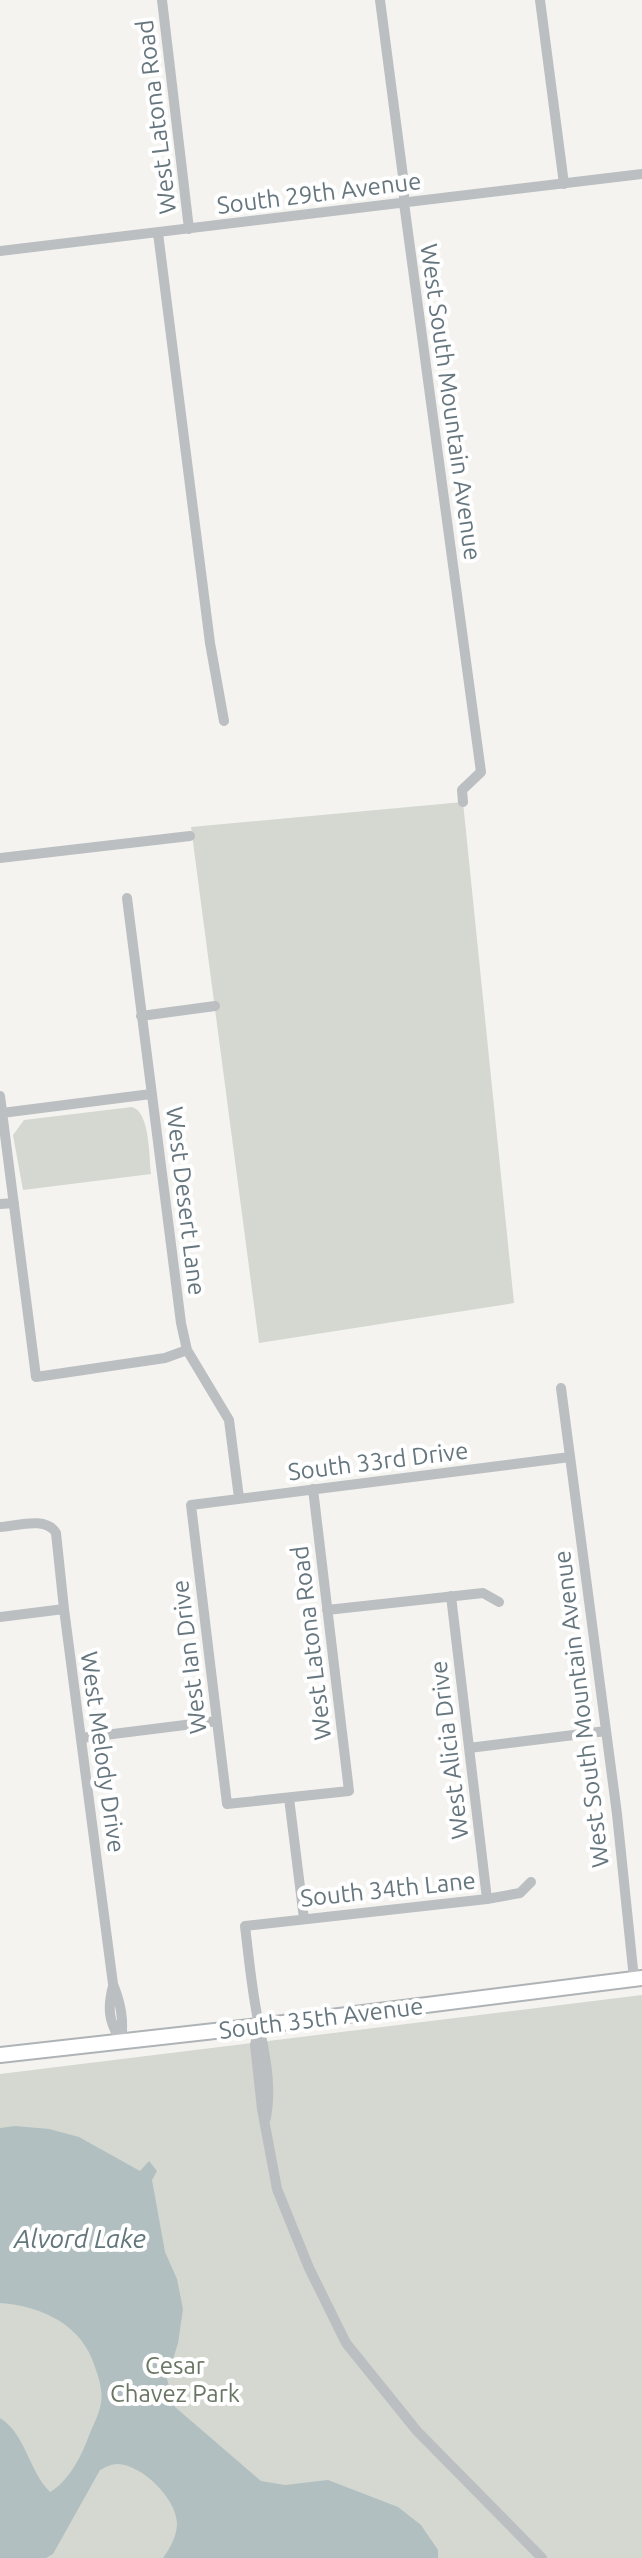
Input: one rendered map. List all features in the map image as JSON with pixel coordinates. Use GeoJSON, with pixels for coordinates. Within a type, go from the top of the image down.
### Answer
{"type":"FeatureCollection","features":[{"type":"Feature","properties":{"kind":"main road","name":"South 35th Avenue"},"geometry":{"type":"LineString","coordinates":[[0,2055],[638,1978]]}},
{"type":"Feature","properties":{"kind":"street","name":"West Latona Road"},"geometry":{"type":"LineString","coordinates":[[162,0],[189,229]]}},
{"type":"Feature","properties":{"kind":"street","name":"West South Mountain Avenue"},"geometry":{"type":"LineString","coordinates":[[380,0],[404,203],[481,772],[462,790],[463,802]]}},
{"type":"Feature","properties":{"kind":"street"},"geometry":{"type":"LineString","coordinates":[[540,0],[564,184]]}},
{"type":"Feature","properties":{"kind":"street","name":"South 29th Avenue"},"geometry":{"type":"LineString","coordinates":[[0,251],[642,174]]}},
{"type":"Feature","properties":{"kind":"street"},"geometry":{"type":"LineString","coordinates":[[158,233],[210,643],[224,721]]}},
{"type":"Feature","properties":{"kind":"street"},"geometry":{"type":"LineString","coordinates":[[0,858],[190,836]]}},
{"type":"Feature","properties":{"kind":"street","name":"West Desert Lane"},"geometry":{"type":"LineString","coordinates":[[127,898],[187,1350],[229,1420],[239,1498]]}},
{"type":"Feature","properties":{"kind":"street"},"geometry":{"type":"LineString","coordinates":[[141,1016],[215,1006]]}},
{"type":"Feature","properties":{"kind":"street"},"geometry":{"type":"LineString","coordinates":[[2,1113],[151,1094]]}},
{"type":"Feature","properties":{"kind":"street"},"geometry":{"type":"LineString","coordinates":[[0,1096],[36,1377],[165,1358],[187,1350]]}},
{"type":"Feature","properties":{"kind":"street"},"geometry":{"type":"LineString","coordinates":[[0,1204],[14,1203]]}},
{"type":"Feature","properties":{"kind":"street","name":"West South Mountain Avenue"},"geometry":{"type":"LineString","coordinates":[[561,1388],[638,1978]]}},
{"type":"Feature","properties":{"kind":"street","name":"South 33rd Drive"},"geometry":{"type":"LineString","coordinates":[[191,1505],[570,1457]]}},
{"type":"Feature","properties":{"kind":"street","name":"West Latona Road"},"geometry":{"type":"LineString","coordinates":[[289,1798],[349,1791],[313,1489]]}},
{"type":"Feature","properties":{"kind":"street","name":"West Ian Drive"},"geometry":{"type":"LineString","coordinates":[[191,1505],[227,1804],[289,1798]]}},
{"type":"Feature","properties":{"kind":"street","name":"West Melody Drive"},"geometry":{"type":"LineString","coordinates":[[0,1527],[44,1523],[53,1527],[56,1533],[113,1984],[108,2005],[110,2020],[121,2041]]}},
{"type":"Feature","properties":{"kind":"street"},"geometry":{"type":"LineString","coordinates":[[327,1610],[483,1593],[499,1602]]}},
{"type":"Feature","properties":{"kind":"street","name":"West Alicia Drive"},"geometry":{"type":"LineString","coordinates":[[451,1596],[487,1899]]}},
{"type":"Feature","properties":{"kind":"street"},"geometry":{"type":"LineString","coordinates":[[0,1617],[64,1609]]}},
{"type":"Feature","properties":{"kind":"street"},"geometry":{"type":"LineString","coordinates":[[81,1738],[217,1721]]}},
{"type":"Feature","properties":{"kind":"street"},"geometry":{"type":"LineString","coordinates":[[469,1748],[606,1731]]}},
{"type":"Feature","properties":{"kind":"street"},"geometry":{"type":"LineString","coordinates":[[289,1798],[304,1919]]}},
{"type":"Feature","properties":{"kind":"street","name":"South 34th Lane"},"geometry":{"type":"LineString","coordinates":[[259,2026],[245,1926],[487,1899],[520,1893],[531,1882]]}},
{"type":"Feature","properties":{"kind":"street"},"geometry":{"type":"LineString","coordinates":[[259,2026],[268,2080],[266,2121],[277,2189],[309,2268],[346,2343],[417,2431],[542,2558]]}},
{"type":"Feature","properties":{"kind":"green space"},"geometry":{"type":"Polygon","coordinates":[[[463,802],[514,1303],[259,1343],[191,827],[463,802]]]}},
{"type":"Feature","properties":{"kind":"green space"},"geometry":{"type":"Polygon","coordinates":[[[132,1107],[138,1111],[145,1126],[151,1174],[23,1190],[13,1135],[24,1120],[132,1107]]]}},
{"type":"Feature","properties":{"kind":"green space","name":"Cesar Chavez Park"},"geometry":{"type":"Polygon","coordinates":[[[642,1995],[642,2558],[0,2558],[0,2074],[642,1995]]]}},
{"type":"Feature","properties":{"kind":"water","name":"Alvord Lake"},"geometry":{"type":"Polygon","coordinates":[[[0,2128],[49,2129],[79,2137],[140,2171],[149,2161],[157,2171],[152,2180],[165,2252],[177,2279],[183,2309],[178,2343],[167,2379],[175,2407],[261,2481],[285,2485],[328,2480],[398,2507],[421,2525],[438,2550],[438,2558],[163,2558],[177,2528],[171,2503],[147,2477],[118,2464],[100,2470],[53,2554],[46,2558],[0,2558],[0,2418],[15,2433],[50,2492],[63,2482],[78,2461],[97,2416],[101,2398],[99,2380],[89,2352],[70,2329],[45,2313],[0,2303],[0,2128]]]}}]}
